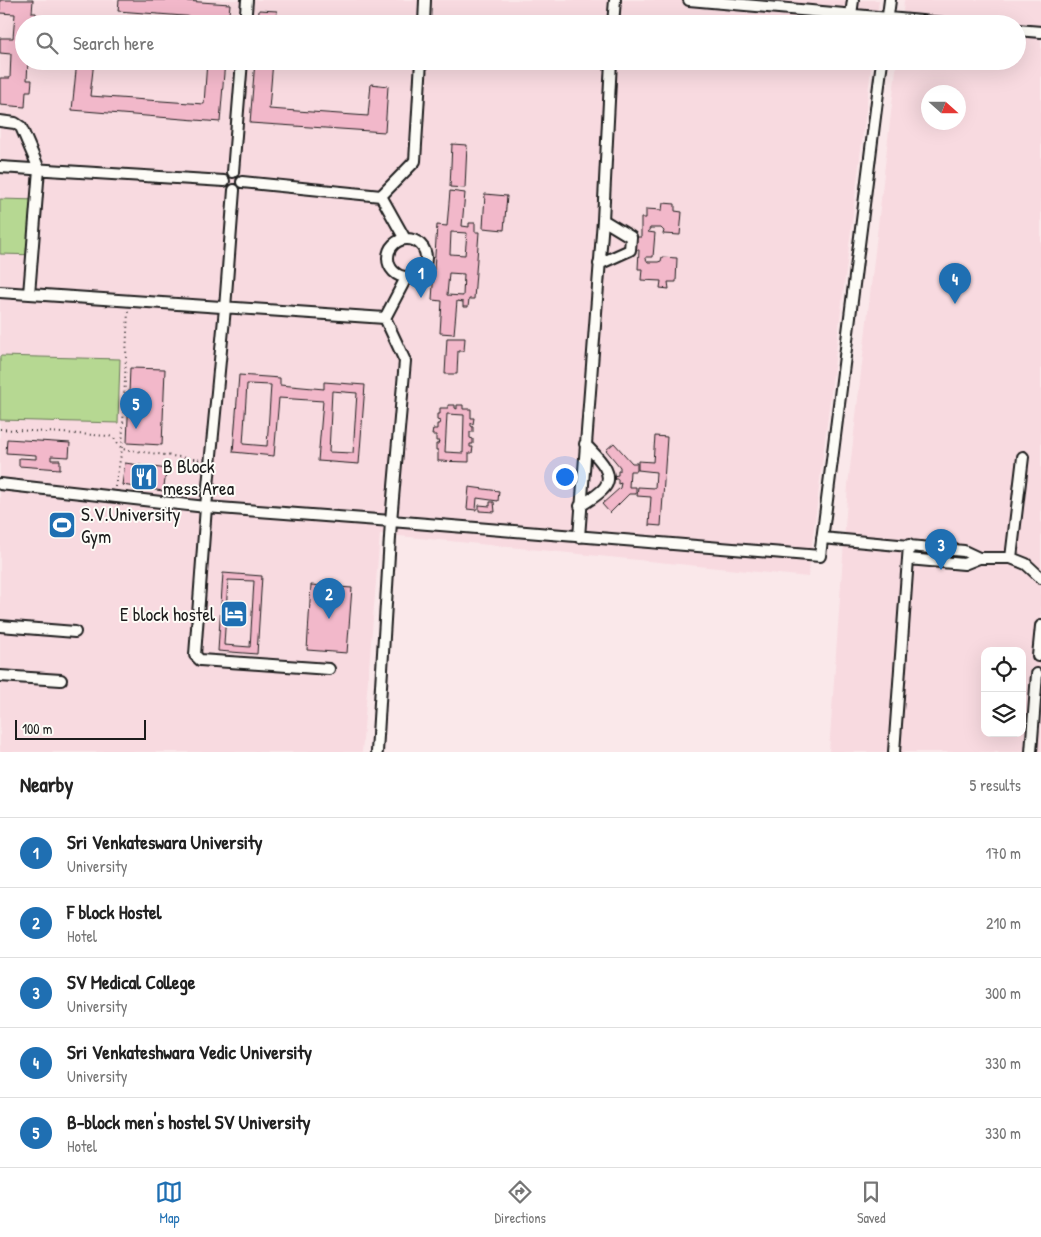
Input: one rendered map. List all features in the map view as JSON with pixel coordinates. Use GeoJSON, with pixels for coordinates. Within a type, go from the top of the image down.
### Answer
{"type":"FeatureCollection","features":[{"type":"Feature","properties":{"kind":"street"},"geometry":{"type":"LineString","coordinates":[[245,15],[246,0]]}},
{"type":"Feature","properties":{"kind":"street"},"geometry":{"type":"LineString","coordinates":[[424,15],[425,0]]}},
{"type":"Feature","properties":{"kind":"street"},"geometry":{"type":"LineString","coordinates":[[614,15],[615,0]]}},
{"type":"Feature","properties":{"kind":"street"},"geometry":{"type":"LineString","coordinates":[[689,0],[851,15],[853,0]]}},
{"type":"Feature","properties":{"kind":"street"},"geometry":{"type":"LineString","coordinates":[[888,15],[890,0]]}},
{"type":"Feature","properties":{"kind":"street"},"geometry":{"type":"LineString","coordinates":[[1026,31],[1041,32]]}},
{"type":"Feature","properties":{"kind":"street"},"geometry":{"type":"LineString","coordinates":[[234,172],[241,70]]}},
{"type":"Feature","properties":{"kind":"street"},"geometry":{"type":"LineString","coordinates":[[381,196],[415,161],[420,70]]}},
{"type":"Feature","properties":{"kind":"street"},"geometry":{"type":"LineString","coordinates":[[579,537],[603,220],[611,70]]}},
{"type":"Feature","properties":{"kind":"street"},"geometry":{"type":"LineString","coordinates":[[0,484],[206,507],[391,520],[820,556],[881,70]]}},
{"type":"Feature","properties":{"kind":"street"},"geometry":{"type":"LineString","coordinates":[[0,121],[16,123],[21,128],[39,169],[28,294]]}},
{"type":"Feature","properties":{"kind":"street"},"geometry":{"type":"LineString","coordinates":[[0,167],[224,181]]}},
{"type":"Feature","properties":{"kind":"street"},"geometry":{"type":"LineString","coordinates":[[234,172],[226,175],[224,181],[226,188],[234,190],[242,182]]}},
{"type":"Feature","properties":{"kind":"street"},"geometry":{"type":"LineString","coordinates":[[234,172],[240,176],[242,182]]}},
{"type":"Feature","properties":{"kind":"street"},"geometry":{"type":"LineString","coordinates":[[242,182],[381,196]]}},
{"type":"Feature","properties":{"kind":"street"},"geometry":{"type":"LineString","coordinates":[[234,190],[226,308],[210,461],[195,655],[200,660],[329,669]]}},
{"type":"Feature","properties":{"kind":"street"},"geometry":{"type":"LineString","coordinates":[[381,196],[405,239]]}},
{"type":"Feature","properties":{"kind":"street"},"geometry":{"type":"LineString","coordinates":[[599,264],[630,250],[631,237],[603,220]]}},
{"type":"Feature","properties":{"kind":"street"},"geometry":{"type":"LineString","coordinates":[[405,239],[411,239],[422,246],[426,264],[418,274],[406,278],[394,273],[388,262],[390,249],[393,244],[405,239]]}},
{"type":"Feature","properties":{"kind":"street"},"geometry":{"type":"LineString","coordinates":[[385,318],[406,278]]}},
{"type":"Feature","properties":{"kind":"street"},"geometry":{"type":"LineString","coordinates":[[0,292],[385,318]]}},
{"type":"Feature","properties":{"kind":"street"},"geometry":{"type":"LineString","coordinates":[[377,752],[391,520],[405,361],[385,318]]}},
{"type":"Feature","properties":{"kind":"street"},"geometry":{"type":"LineString","coordinates":[[580,506],[606,486],[608,478],[607,469],[586,444]]}},
{"type":"Feature","properties":{"kind":"street"},"geometry":{"type":"LineString","coordinates":[[1011,558],[1023,457]]}},
{"type":"Feature","properties":{"kind":"street"},"geometry":{"type":"LineString","coordinates":[[822,538],[964,551],[979,558]]}},
{"type":"Feature","properties":{"kind":"street"},"geometry":{"type":"LineString","coordinates":[[894,752],[909,546]]}},
{"type":"Feature","properties":{"kind":"street"},"geometry":{"type":"LineString","coordinates":[[908,560],[964,564],[979,558],[1011,558],[1026,564],[1041,578]]}},
{"type":"Feature","properties":{"kind":"street"},"geometry":{"type":"LineString","coordinates":[[0,626],[75,632]]}},
{"type":"Feature","properties":{"kind":"street"},"geometry":{"type":"LineString","coordinates":[[1031,752],[1039,676],[1035,670],[1035,663],[1040,655],[1041,626]]}},
{"type":"Feature","properties":{"kind":"street"},"geometry":{"type":"LineString","coordinates":[[0,676],[61,680]]}},
{"type":"Feature","properties":{"kind":"path"},"geometry":{"type":"LineString","coordinates":[[113,497],[122,449],[128,300]]}},
{"type":"Feature","properties":{"kind":"path"},"geometry":{"type":"LineString","coordinates":[[0,429],[109,436],[114,438],[122,449],[210,461]]}},
{"type":"Feature","properties":{"kind":"shaded area"},"geometry":{"type":"Polygon","coordinates":[[[0,0],[879,0],[877,15],[15,15],[15,70],[871,70],[808,577],[380,534],[362,752],[0,752],[0,0]]]}},
{"type":"Feature","properties":{"kind":"shaded area"},"geometry":{"type":"Polygon","coordinates":[[[904,0],[1041,0],[1041,752],[829,752],[848,485],[896,70],[1026,70],[1026,15],[903,15],[904,0]]]}},
{"type":"Feature","properties":{"kind":"green space"},"geometry":{"type":"Polygon","coordinates":[[[0,199],[39,200],[38,255],[0,254],[0,199]]]}},
{"type":"Feature","properties":{"kind":"green space"},"geometry":{"type":"Polygon","coordinates":[[[0,356],[120,359],[118,423],[0,420],[0,356]]]}},
{"type":"Feature","properties":{"kind":"building"},"geometry":{"type":"Polygon","coordinates":[[[0,0],[33,0],[32,13],[36,13],[36,15],[15,15],[15,70],[28,70],[27,80],[32,80],[31,91],[26,91],[25,107],[0,105],[0,78],[10,78],[11,54],[0,53],[0,38],[13,38],[15,14],[0,13],[0,0]]]}},
{"type":"Feature","properties":{"kind":"building"},"geometry":{"type":"Polygon","coordinates":[[[119,0],[171,0],[230,4],[229,15],[171,15],[118,11],[119,0]]]}},
{"type":"Feature","properties":{"kind":"building"},"geometry":{"type":"Polygon","coordinates":[[[259,10],[277,11],[277,15],[259,15],[259,10]]]}},
{"type":"Feature","properties":{"kind":"building"},"geometry":{"type":"Polygon","coordinates":[[[76,70],[93,70],[90,96],[204,104],[206,70],[224,70],[220,122],[72,110],[76,70]]]}},
{"type":"Feature","properties":{"kind":"building"},"geometry":{"type":"Polygon","coordinates":[[[254,70],[272,70],[269,109],[368,116],[371,84],[388,86],[385,132],[250,123],[254,70]]]}},
{"type":"Feature","properties":{"kind":"building"},"geometry":{"type":"Polygon","coordinates":[[[452,144],[467,145],[465,188],[450,187],[452,144]]]}},
{"type":"Feature","properties":{"kind":"building"},"geometry":{"type":"Polygon","coordinates":[[[450,191],[465,193],[462,226],[469,227],[469,223],[475,223],[475,232],[479,232],[474,299],[469,299],[468,307],[463,307],[463,302],[457,301],[454,334],[440,333],[442,301],[432,300],[437,225],[447,226],[450,191]],[[451,232],[450,254],[465,255],[467,233],[451,232]],[[449,273],[447,295],[463,296],[464,274],[449,273]]]}},
{"type":"Feature","properties":{"kind":"building"},"geometry":{"type":"Polygon","coordinates":[[[485,194],[507,196],[504,230],[483,228],[485,194]]]}},
{"type":"Feature","properties":{"kind":"building"},"geometry":{"type":"Polygon","coordinates":[[[663,203],[675,204],[675,211],[682,212],[680,235],[663,234],[664,231],[661,228],[650,228],[648,232],[655,233],[653,257],[646,257],[646,259],[648,262],[658,262],[661,261],[662,257],[677,258],[676,282],[668,282],[669,289],[660,288],[661,281],[641,280],[642,269],[638,269],[639,250],[635,250],[636,237],[641,237],[641,218],[646,218],[646,209],[662,210],[663,203]]]}},
{"type":"Feature","properties":{"kind":"building"},"geometry":{"type":"Polygon","coordinates":[[[447,338],[465,338],[464,351],[458,351],[457,374],[445,374],[447,338]]]}},
{"type":"Feature","properties":{"kind":"building"},"geometry":{"type":"Polygon","coordinates":[[[130,368],[165,369],[162,445],[127,443],[130,368]]]}},
{"type":"Feature","properties":{"kind":"building"},"geometry":{"type":"Polygon","coordinates":[[[239,375],[280,378],[280,385],[324,389],[324,382],[365,385],[359,464],[318,461],[323,401],[279,398],[274,456],[233,452],[239,375]],[[247,384],[243,444],[267,446],[271,385],[247,384]],[[332,391],[329,452],[353,453],[357,393],[332,391]]]}},
{"type":"Feature","properties":{"kind":"building"},"geometry":{"type":"Polygon","coordinates":[[[448,405],[455,405],[457,409],[457,405],[463,405],[463,409],[471,409],[471,418],[474,418],[473,424],[471,423],[473,432],[470,432],[473,444],[470,444],[470,447],[473,447],[472,453],[469,453],[469,462],[438,461],[436,444],[439,441],[436,441],[436,435],[432,435],[433,429],[437,429],[437,424],[440,421],[437,420],[437,414],[440,414],[440,408],[448,408],[448,405]],[[447,414],[445,452],[463,453],[464,415],[447,414]]]}},
{"type":"Feature","properties":{"kind":"building"},"geometry":{"type":"Polygon","coordinates":[[[655,436],[667,437],[661,526],[649,525],[651,497],[637,496],[638,487],[655,488],[656,472],[638,470],[638,461],[653,462],[655,436]]]}},
{"type":"Feature","properties":{"kind":"building"},"geometry":{"type":"Polygon","coordinates":[[[7,439],[70,443],[69,457],[51,456],[51,460],[60,460],[60,469],[19,466],[19,458],[36,459],[36,455],[6,453],[7,439]]]}},
{"type":"Feature","properties":{"kind":"building"},"geometry":{"type":"Polygon","coordinates":[[[614,443],[632,463],[637,463],[637,471],[630,471],[629,487],[636,487],[636,494],[629,494],[610,513],[602,504],[620,488],[621,483],[618,484],[618,479],[613,479],[610,482],[613,476],[618,475],[618,471],[620,471],[620,467],[606,450],[614,443]]]}},
{"type":"Feature","properties":{"kind":"building","name":"B Block mess Area"},"geometry":{"type":"Polygon","coordinates":[[[125,463],[167,469],[163,491],[122,485],[125,463]]]}},
{"type":"Feature","properties":{"kind":"building"},"geometry":{"type":"Polygon","coordinates":[[[469,487],[499,491],[498,501],[477,498],[476,510],[467,509],[469,487]]]}},
{"type":"Feature","properties":{"kind":"building"},"geometry":{"type":"Polygon","coordinates":[[[490,502],[494,502],[495,512],[479,511],[479,505],[490,506],[490,502]]]}},
{"type":"Feature","properties":{"kind":"building"},"geometry":{"type":"Polygon","coordinates":[[[223,573],[262,576],[257,654],[218,651],[223,573]],[[228,580],[224,645],[250,647],[254,581],[228,580]]]}},
{"type":"Feature","properties":{"kind":"building"},"geometry":{"type":"Polygon","coordinates":[[[311,585],[352,588],[347,653],[307,650],[311,585]]]}},
{"type":"Feature","properties":{"kind":"place","name":"Sri Venkateswara University"},"geometry":{"type":"Point","coordinates":[421,298]}},
{"type":"Feature","properties":{"kind":"place","name":"Sri Venkateshwara Vedic University"},"geometry":{"type":"Point","coordinates":[955,304]}},
{"type":"Feature","properties":{"kind":"place","name":"B-block men's hostel SV University"},"geometry":{"type":"Point","coordinates":[136,429]}},
{"type":"Feature","properties":{"kind":"place","name":"B Block mess Area"},"geometry":{"type":"Point","coordinates":[144,477]}},
{"type":"Feature","properties":{"kind":"place","name":"S.V.University Gym"},"geometry":{"type":"Point","coordinates":[62,525]}},
{"type":"Feature","properties":{"kind":"place","name":"SV Medical College"},"geometry":{"type":"Point","coordinates":[941,570]}},
{"type":"Feature","properties":{"kind":"place","name":"E block hostel"},"geometry":{"type":"Point","coordinates":[234,614]}},
{"type":"Feature","properties":{"kind":"place","name":"F block Hostel"},"geometry":{"type":"Point","coordinates":[329,619]}}]}
